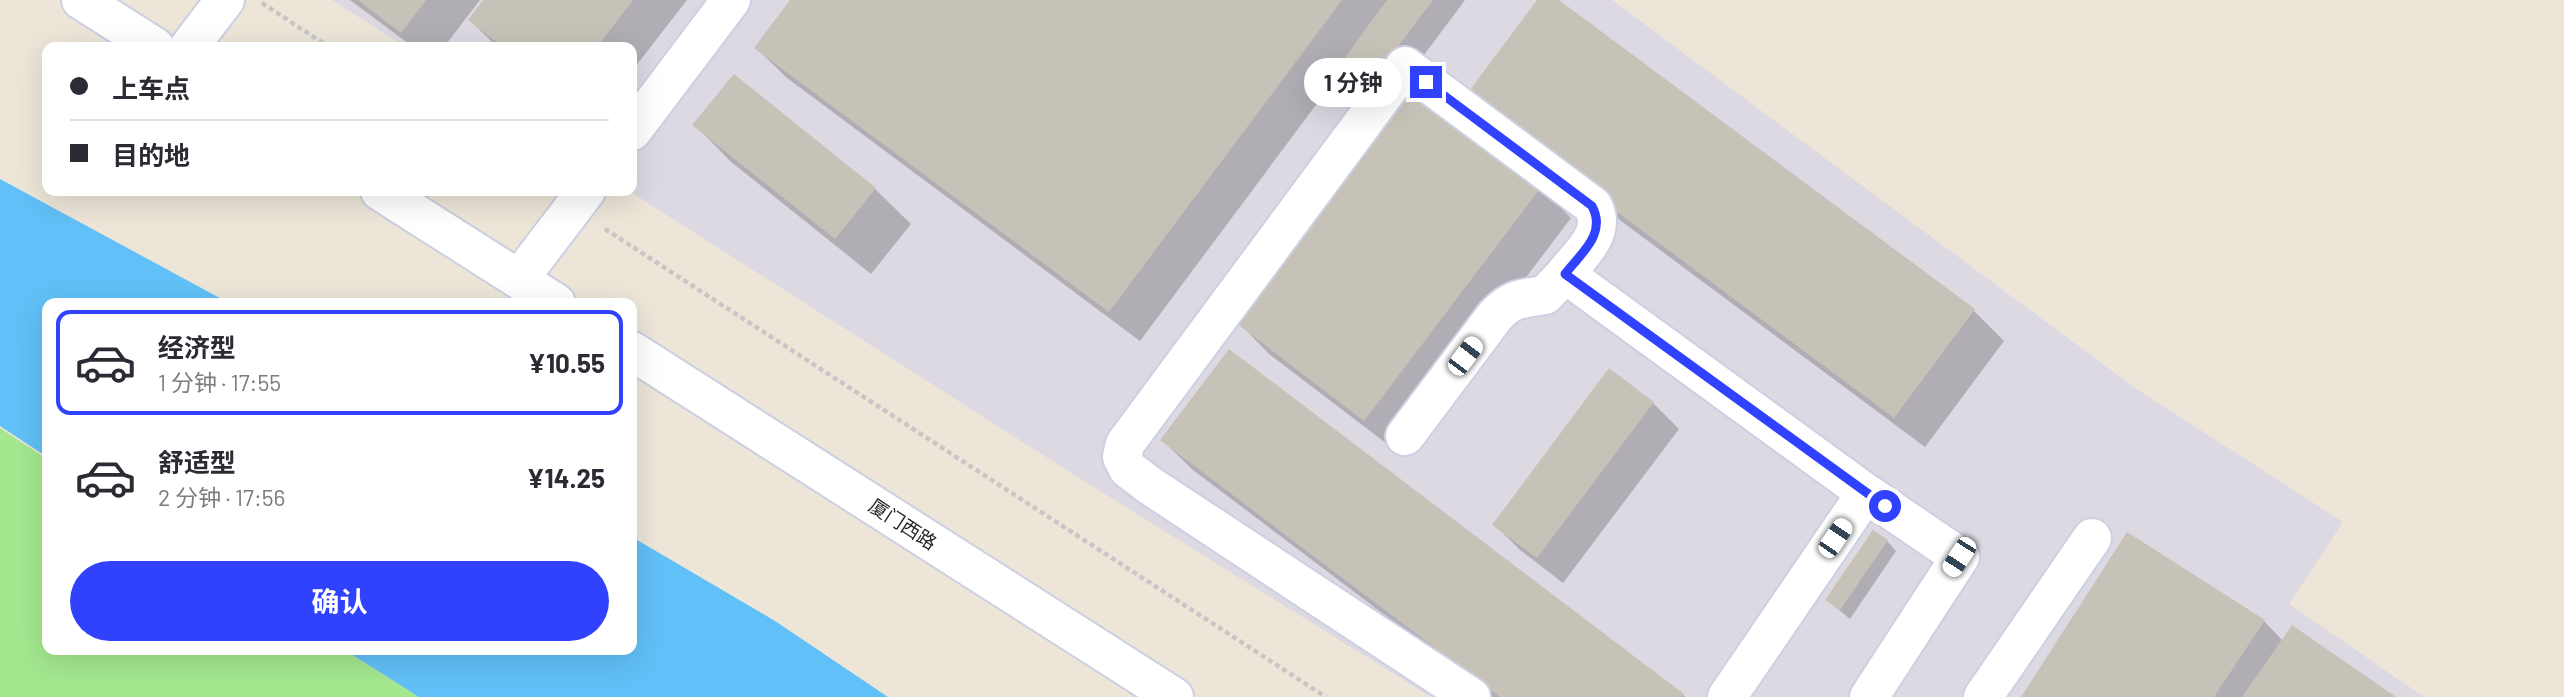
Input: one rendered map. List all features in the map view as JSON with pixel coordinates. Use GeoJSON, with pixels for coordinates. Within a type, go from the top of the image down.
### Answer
{"type":"FeatureCollection","features":[{"type":"Feature","properties":{"kind":"street"},"geometry":{"type":"LineString","coordinates":[[81,0],[147,42]]}},
{"type":"Feature","properties":{"kind":"street"},"geometry":{"type":"LineString","coordinates":[[193,42],[225,0]]}},
{"type":"Feature","properties":{"kind":"street"},"geometry":{"type":"LineString","coordinates":[[637,124],[731,0]]}},
{"type":"Feature","properties":{"kind":"street"},"geometry":{"type":"LineString","coordinates":[[1405,436],[1494,316],[1507,303],[1519,298],[1545,295],[1598,231],[1599,218],[1592,206],[1405,66],[1125,444],[1122,457],[1128,469],[1149,485],[1471,697]]}},
{"type":"Feature","properties":{"kind":"street"},"geometry":{"type":"LineString","coordinates":[[388,196],[548,298]]}},
{"type":"Feature","properties":{"kind":"street"},"geometry":{"type":"LineString","coordinates":[[519,279],[579,200]]}},
{"type":"Feature","properties":{"kind":"street"},"geometry":{"type":"LineString","coordinates":[[1565,274],[1959,557],[1868,697]]}},
{"type":"Feature","properties":{"kind":"street","name":"厦门西路"},"geometry":{"type":"LineString","coordinates":[[637,354],[1174,697]]}},
{"type":"Feature","properties":{"kind":"street"},"geometry":{"type":"LineString","coordinates":[[1727,697],[1866,492]]}},
{"type":"Feature","properties":{"kind":"street"},"geometry":{"type":"LineString","coordinates":[[1983,697],[2092,538]]}},
{"type":"Feature","properties":{"kind":"path"},"geometry":{"type":"LineString","coordinates":[[257,0],[321,42]]}},
{"type":"Feature","properties":{"kind":"path"},"geometry":{"type":"LineString","coordinates":[[579,200],[1326,697]]}},
{"type":"Feature","properties":{"kind":"shaded area"},"geometry":{"type":"Polygon","coordinates":[[[332,0],[1612,0],[2135,388],[2343,522],[2289,604],[2424,697],[1431,697],[1079,478],[637,196],[637,42],[397,42],[332,0]]]}},
{"type":"Feature","properties":{"kind":"green space"},"geometry":{"type":"Polygon","coordinates":[[[0,428],[42,456],[42,655],[352,655],[419,697],[0,697],[0,428]]]}},
{"type":"Feature","properties":{"kind":"water"},"geometry":{"type":"Polygon","coordinates":[[[0,179],[220,298],[42,298],[42,454],[0,426],[0,179]]]}},
{"type":"Feature","properties":{"kind":"water"},"geometry":{"type":"Polygon","coordinates":[[[637,540],[775,621],[888,697],[419,697],[352,655],[637,655],[637,540]]]}},
{"type":"Feature","properties":{"kind":"building"},"geometry":{"type":"Polygon","coordinates":[[[358,0],[426,0],[401,33],[358,0]]]}},
{"type":"Feature","properties":{"kind":"building"},"geometry":{"type":"Polygon","coordinates":[[[483,0],[633,0],[601,42],[497,42],[468,20],[483,0]]]}},
{"type":"Feature","properties":{"kind":"building"},"geometry":{"type":"Polygon","coordinates":[[[790,0],[1342,0],[1109,312],[754,48],[790,0]]]}},
{"type":"Feature","properties":{"kind":"building"},"geometry":{"type":"Polygon","coordinates":[[[1387,0],[1433,0],[1363,93],[1335,71],[1387,0]]]}},
{"type":"Feature","properties":{"kind":"building"},"geometry":{"type":"Polygon","coordinates":[[[1537,0],[1559,0],[1975,309],[1894,418],[1464,98],[1537,0]]]}},
{"type":"Feature","properties":{"kind":"building"},"geometry":{"type":"Polygon","coordinates":[[[734,74],[876,188],[835,239],[692,125],[734,74]]]}},
{"type":"Feature","properties":{"kind":"building"},"geometry":{"type":"Polygon","coordinates":[[[1415,89],[1542,186],[1364,421],[1236,323],[1415,89]]]}},
{"type":"Feature","properties":{"kind":"building"},"geometry":{"type":"Polygon","coordinates":[[[1229,349],[1684,694],[1681,697],[1500,697],[1160,440],[1229,349]]]}},
{"type":"Feature","properties":{"kind":"building"},"geometry":{"type":"Polygon","coordinates":[[[1609,368],[1654,402],[1537,558],[1492,525],[1609,368]]]}},
{"type":"Feature","properties":{"kind":"building"},"geometry":{"type":"Polygon","coordinates":[[[1873,530],[1888,540],[1840,610],[1825,600],[1873,530]]]}},
{"type":"Feature","properties":{"kind":"building"},"geometry":{"type":"Polygon","coordinates":[[[2127,532],[2265,620],[2214,697],[2021,697],[2127,532]]]}},
{"type":"Feature","properties":{"kind":"building"},"geometry":{"type":"Polygon","coordinates":[[[2292,625],[2396,697],[2242,697],[2292,625]]]}},
{"type":"Feature","properties":{"kind":"route"},"geometry":{"type":"LineString","coordinates":[[1426,82],[1592,206],[1599,218],[1598,231],[1565,274],[1885,506]]}}]}
